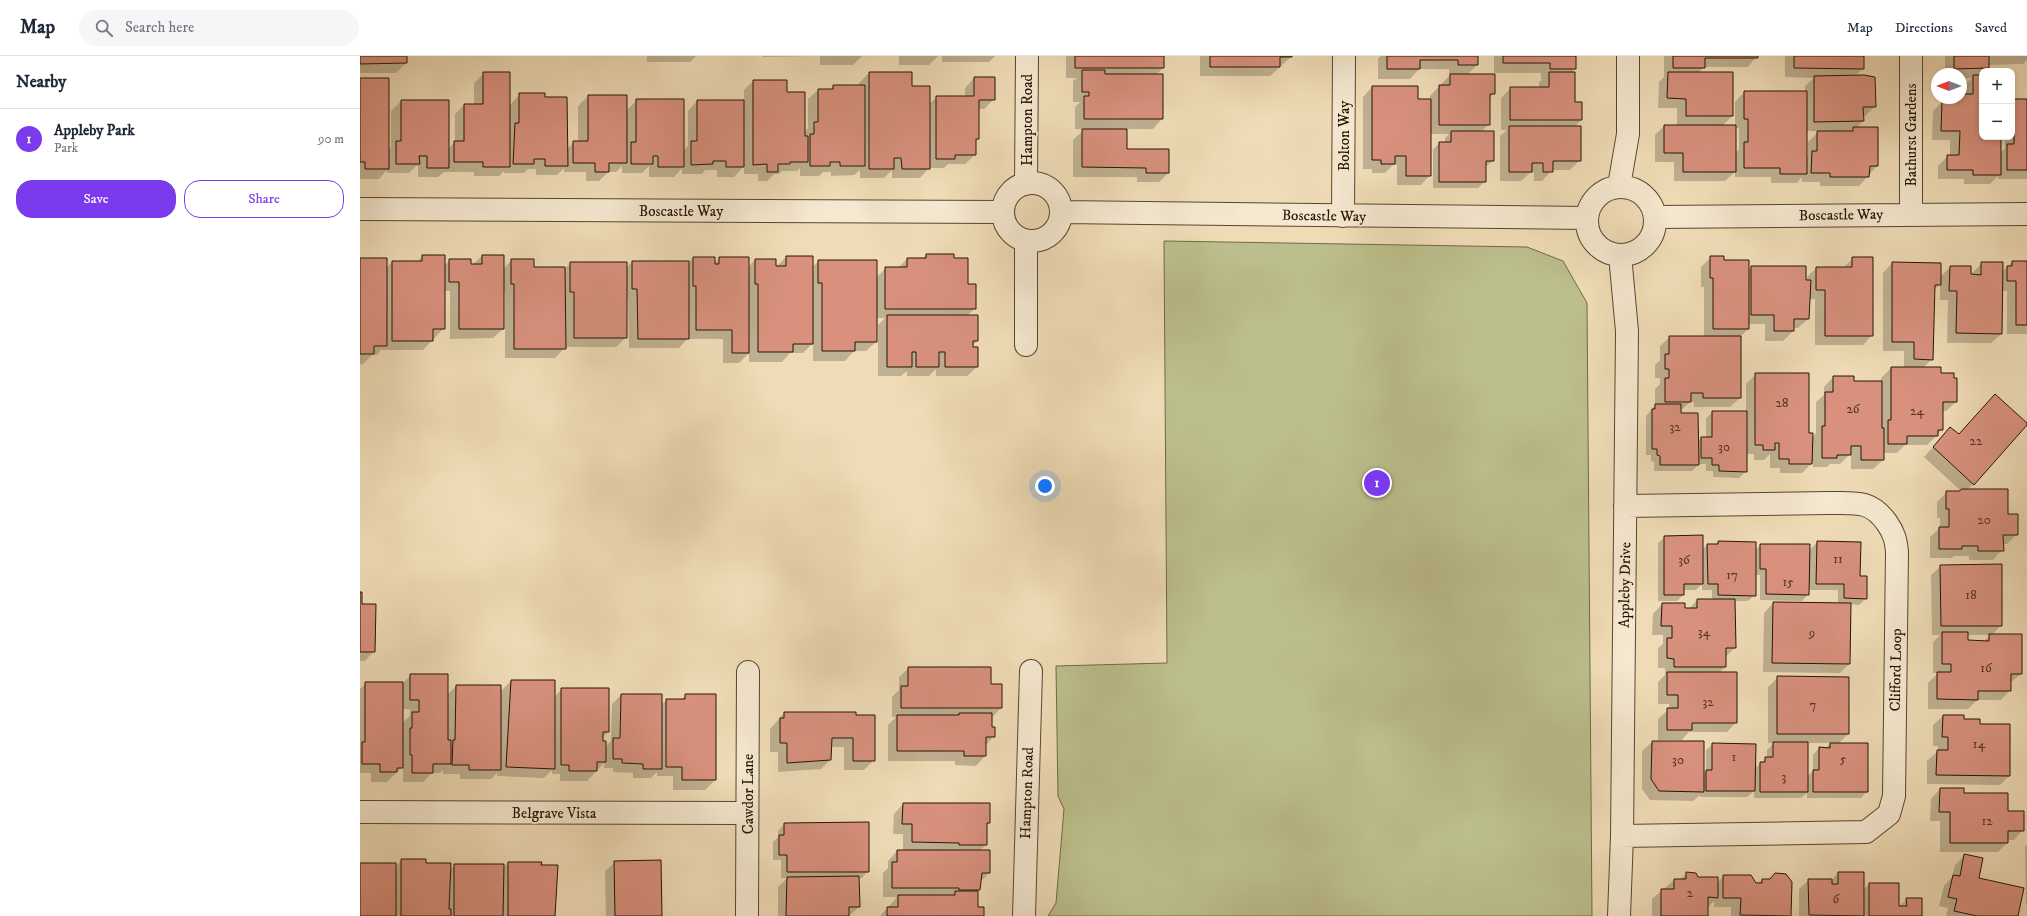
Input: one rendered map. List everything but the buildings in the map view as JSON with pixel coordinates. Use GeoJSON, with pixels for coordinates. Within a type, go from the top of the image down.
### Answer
{"type":"FeatureCollection","features":[{"type":"Feature","properties":{"kind":"street","name":"Hampton Road"},"geometry":{"type":"LineString","coordinates":[[1026,184],[1027,56]]}},
{"type":"Feature","properties":{"kind":"street","name":"Bolton Way"},"geometry":{"type":"LineString","coordinates":[[1343,216],[1344,56]]}},
{"type":"Feature","properties":{"kind":"street"},"geometry":{"type":"LineString","coordinates":[[1619,186],[1628,134],[1628,56]]}},
{"type":"Feature","properties":{"kind":"street","name":"Bathurst Gardens"},"geometry":{"type":"LineString","coordinates":[[1911,56],[1911,214]]}},
{"type":"Feature","properties":{"kind":"street"},"geometry":{"type":"LineString","coordinates":[[1037,183],[1054,193],[1060,202],[1062,212],[1060,223],[1054,232],[1037,242],[1026,241],[1009,231],[1004,222],[1003,212],[1005,202],[1017,187],[1037,183]]}},
{"type":"Feature","properties":{"kind":"street"},"geometry":{"type":"LineString","coordinates":[[1619,186],[1633,188],[1644,194],[1652,206],[1655,218],[1655,226],[1651,237],[1643,247],[1631,253],[1620,255],[1610,253],[1600,248],[1592,239],[1588,230],[1587,218],[1591,203],[1599,194],[1608,189],[1619,186]]}},
{"type":"Feature","properties":{"kind":"street","name":"Boscastle Way"},"geometry":{"type":"LineString","coordinates":[[360,209],[1003,212]]}},
{"type":"Feature","properties":{"kind":"street","name":"Boscastle Way"},"geometry":{"type":"LineString","coordinates":[[1062,212],[1587,218]]}},
{"type":"Feature","properties":{"kind":"street","name":"Boscastle Way"},"geometry":{"type":"LineString","coordinates":[[1655,218],[1911,214],[2027,214]]}},
{"type":"Feature","properties":{"kind":"street"},"geometry":{"type":"LineString","coordinates":[[1026,241],[1026,345]]}},
{"type":"Feature","properties":{"kind":"street","name":"Appleby Drive"},"geometry":{"type":"LineString","coordinates":[[1619,916],[1622,836],[1627,331],[1620,255]]}},
{"type":"Feature","properties":{"kind":"street","name":"Clifford Loop"},"geometry":{"type":"LineString","coordinates":[[1622,836],[1866,832],[1880,823],[1889,814],[1894,796],[1897,591],[1896,538],[1880,515],[1870,506],[1842,503],[1625,506]]}},
{"type":"Feature","properties":{"kind":"street","name":"Hampton Road"},"geometry":{"type":"LineString","coordinates":[[1024,916],[1031,671]]}},
{"type":"Feature","properties":{"kind":"street","name":"Cawdor Lane"},"geometry":{"type":"LineString","coordinates":[[747,916],[748,672]]}},
{"type":"Feature","properties":{"kind":"street","name":"Belgrave Vista"},"geometry":{"type":"LineString","coordinates":[[360,812],[748,813]]}},
{"type":"Feature","properties":{"kind":"green space"},"geometry":{"type":"Polygon","coordinates":[[[1164,241],[1527,247],[1563,261],[1587,303],[1592,916],[1048,916],[1056,903],[1064,809],[1058,796],[1056,666],[1167,663],[1164,241]]]}},
{"type":"Feature","properties":{"kind":"place","name":"Appleby Park"},"geometry":{"type":"Point","coordinates":[1377,483]}}]}
